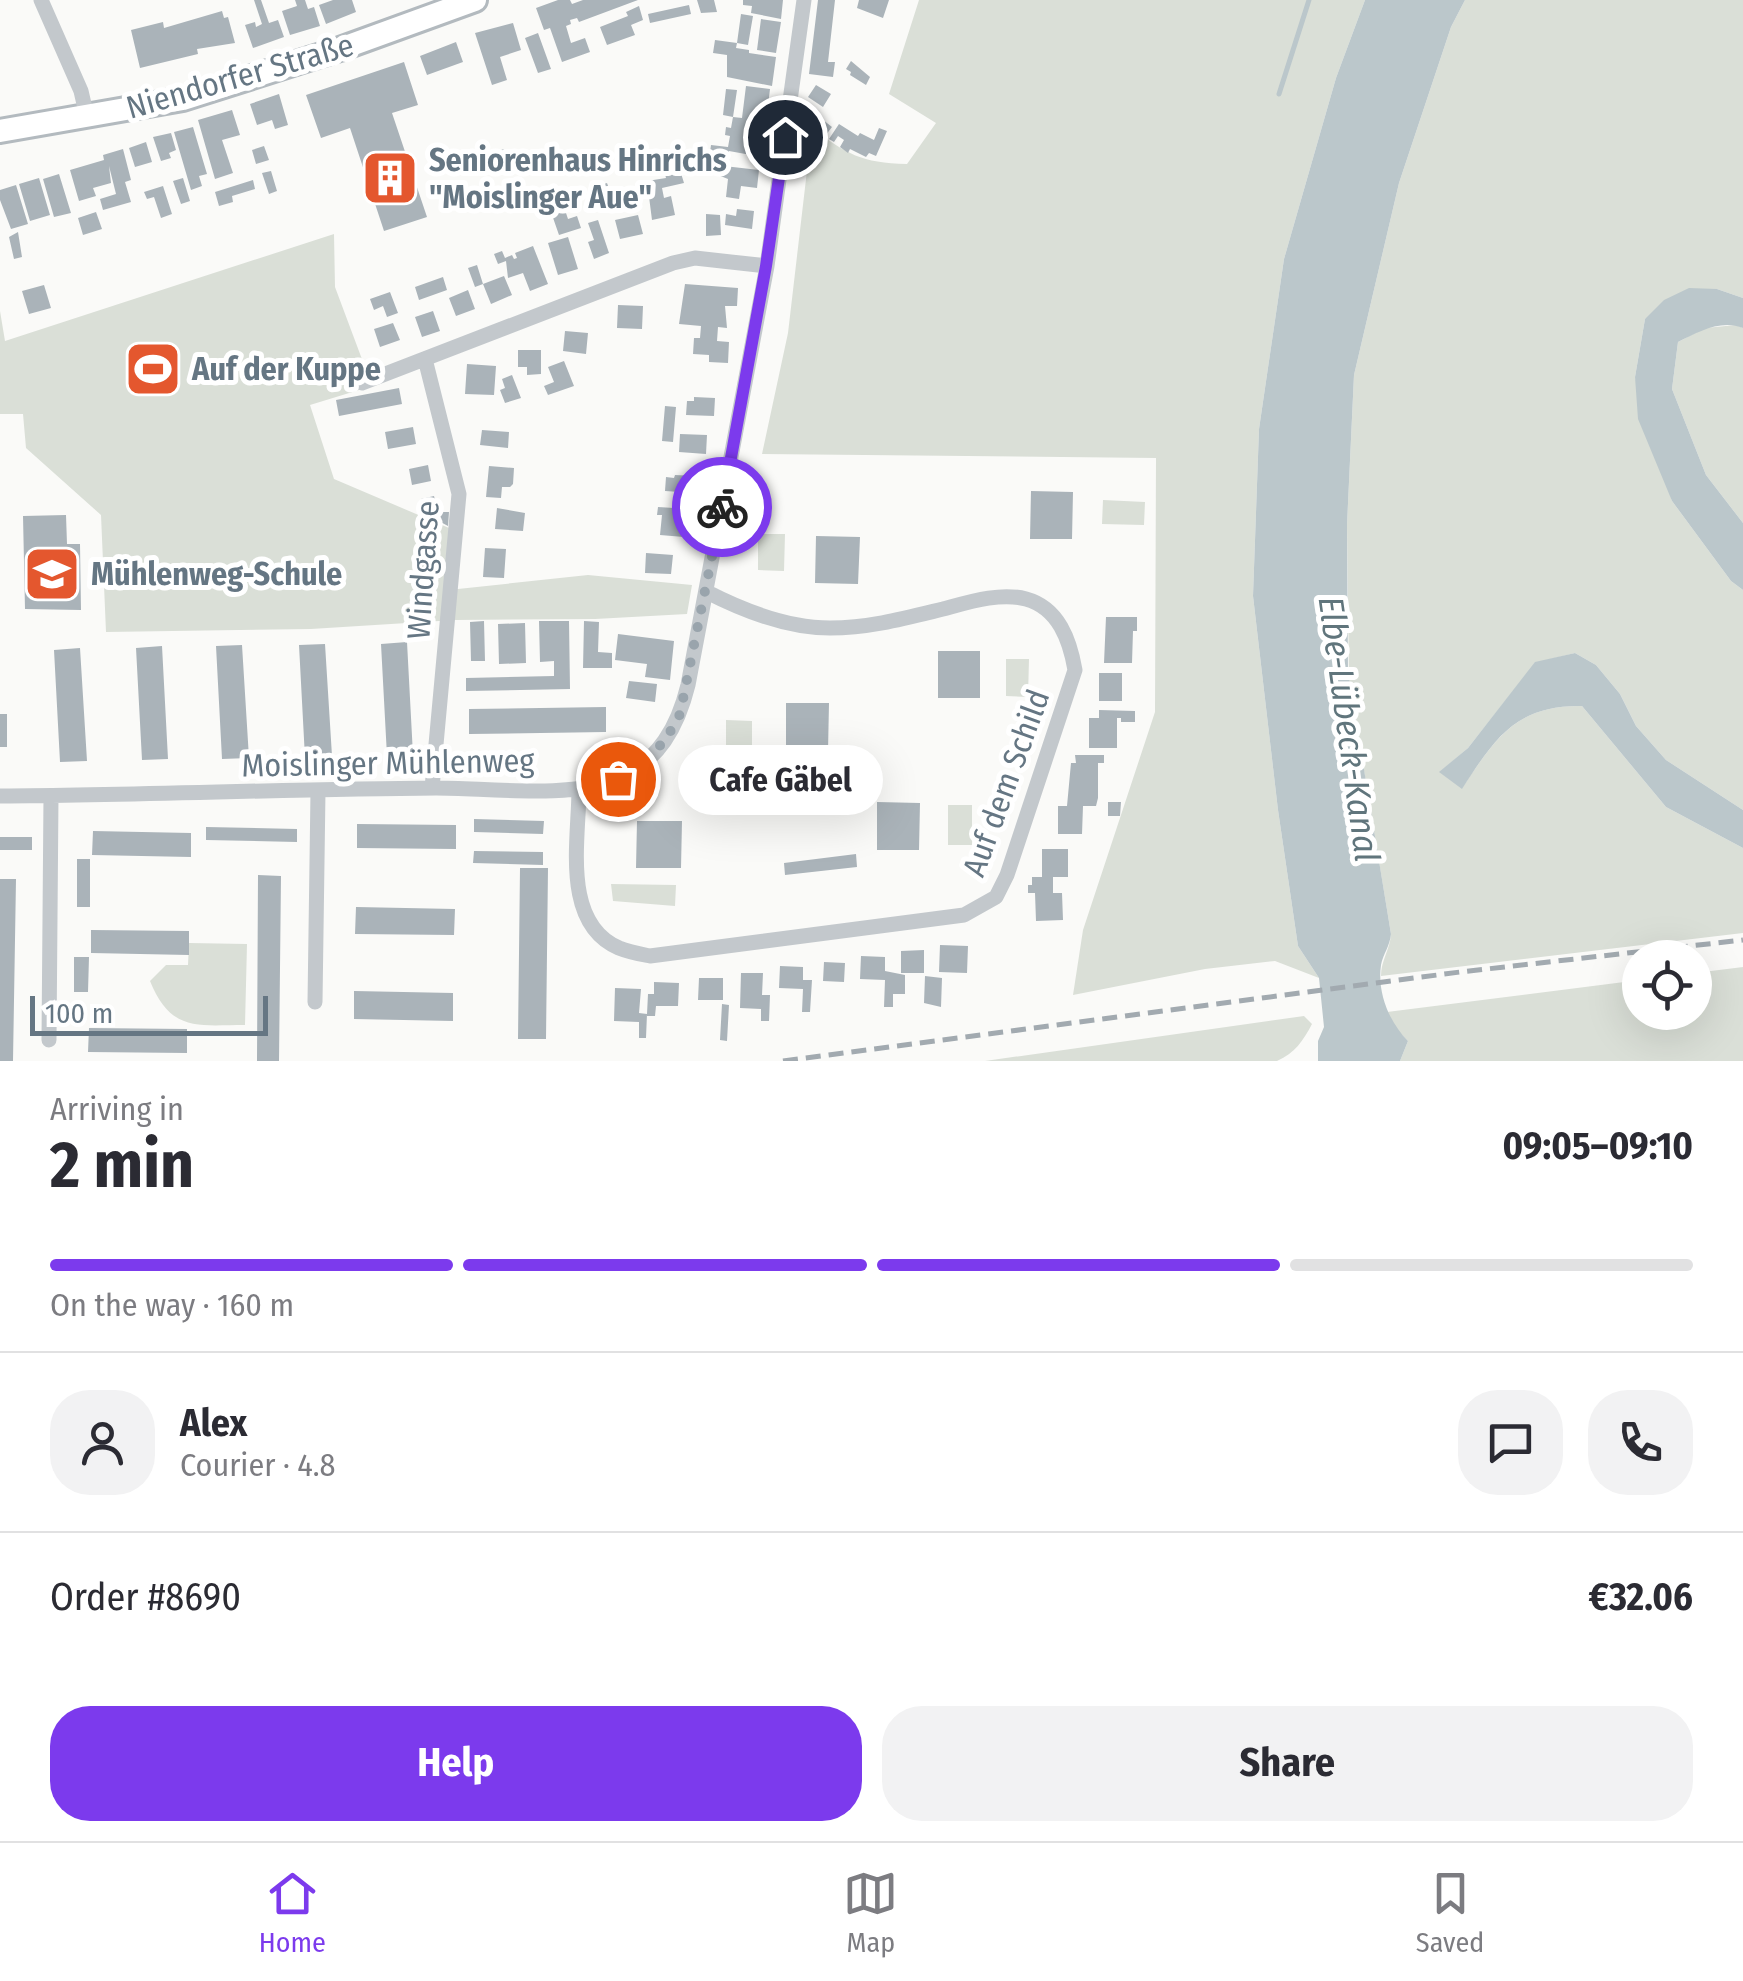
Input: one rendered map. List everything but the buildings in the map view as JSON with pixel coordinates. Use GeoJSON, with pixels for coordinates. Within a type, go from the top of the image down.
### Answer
{"type":"FeatureCollection","features":[{"type":"Feature","properties":{"kind":"main road","name":"Niendorfer Straße"},"geometry":{"type":"LineString","coordinates":[[0,131],[183,99],[475,0]]}},
{"type":"Feature","properties":{"kind":"street"},"geometry":{"type":"LineString","coordinates":[[41,0],[81,91],[87,118]]}},
{"type":"Feature","properties":{"kind":"street","name":"Moislinger Mühlenweg"},"geometry":{"type":"LineString","coordinates":[[0,796],[579,789],[618,779],[647,761],[666,742],[687,691],[766,266],[804,0]]}},
{"type":"Feature","properties":{"kind":"street"},"geometry":{"type":"LineString","coordinates":[[362,384],[673,263],[696,258],[766,266]]}},
{"type":"Feature","properties":{"kind":"street","name":"Windgasse"},"geometry":{"type":"LineString","coordinates":[[425,359],[459,494],[432,788]]}},
{"type":"Feature","properties":{"kind":"street","name":"Auf dem Schild"},"geometry":{"type":"LineString","coordinates":[[579,789],[578,898],[596,932],[617,947],[650,956],[964,915],[996,896],[1008,875],[1075,670],[1070,643],[1055,617],[1026,599],[990,597],[866,626],[826,628],[776,620],[706,592]]}},
{"type":"Feature","properties":{"kind":"street"},"geometry":{"type":"LineString","coordinates":[[315,1002],[318,791]]}},
{"type":"Feature","properties":{"kind":"street"},"geometry":{"type":"LineString","coordinates":[[48,1040],[52,796]]}},
{"type":"Feature","properties":{"kind":"shaded area"},"geometry":{"type":"Polygon","coordinates":[[[919,0],[1365,0],[1336,78],[1284,259],[1259,429],[1253,596],[1298,946],[1319,978],[1275,961],[1205,969],[1073,995],[1083,930],[1155,712],[1156,458],[762,454],[788,333],[812,128],[855,155],[907,164],[936,123],[889,94],[919,0]]]}},
{"type":"Feature","properties":{"kind":"shaded area"},"geometry":{"type":"Polygon","coordinates":[[[1465,0],[1743,0],[1743,298],[1717,289],[1645,319],[1635,377],[1672,501],[1731,581],[1743,590],[1743,810],[1666,760],[1636,726],[1620,694],[1596,665],[1575,653],[1535,663],[1468,748],[1440,772],[1462,788],[1498,740],[1524,718],[1559,707],[1582,706],[1666,807],[1743,848],[1743,933],[1684,940],[1622,940],[1622,947],[1381,976],[1391,934],[1349,680],[1347,525],[1354,375],[1399,183],[1451,27],[1465,0]]]}},
{"type":"Feature","properties":{"kind":"shaded area"},"geometry":{"type":"Polygon","coordinates":[[[334,234],[335,287],[372,386],[310,405],[334,479],[449,528],[444,588],[588,575],[692,585],[687,614],[455,620],[311,629],[106,632],[101,515],[26,448],[23,414],[0,414],[0,311],[5,341],[334,234]]]}},
{"type":"Feature","properties":{"kind":"shaded area"},"geometry":{"type":"Polygon","coordinates":[[[1705,328],[1743,328],[1743,523],[1706,475],[1672,389],[1678,342],[1705,328]]]}},
{"type":"Feature","properties":{"kind":"shaded area"},"geometry":{"type":"Polygon","coordinates":[[[1103,500],[1145,502],[1144,525],[1102,524],[1103,500]]]}},
{"type":"Feature","properties":{"kind":"shaded area"},"geometry":{"type":"Polygon","coordinates":[[[758,534],[785,534],[784,571],[758,570],[758,534]]]}},
{"type":"Feature","properties":{"kind":"shaded area"},"geometry":{"type":"Polygon","coordinates":[[[1006,659],[1029,659],[1028,697],[1006,696],[1006,659]]]}},
{"type":"Feature","properties":{"kind":"shaded area"},"geometry":{"type":"Polygon","coordinates":[[[726,720],[752,721],[752,757],[726,756],[726,720]]]}},
{"type":"Feature","properties":{"kind":"shaded area"},"geometry":{"type":"Polygon","coordinates":[[[948,805],[972,805],[972,845],[948,845],[948,805]]]}},
{"type":"Feature","properties":{"kind":"shaded area"},"geometry":{"type":"Polygon","coordinates":[[[611,884],[676,885],[675,906],[613,901],[611,884]]]}},
{"type":"Feature","properties":{"kind":"shaded area"},"geometry":{"type":"Polygon","coordinates":[[[189,943],[247,944],[245,1025],[188,1022],[167,1010],[158,998],[150,981],[166,965],[188,965],[189,943]]]}},
{"type":"Feature","properties":{"kind":"shaded area"},"geometry":{"type":"Polygon","coordinates":[[[1743,967],[1743,1061],[1400,1061],[1408,1041],[1393,1026],[1387,1012],[1622,982],[1622,1030],[1712,1030],[1712,971],[1743,967]]]}},
{"type":"Feature","properties":{"kind":"shaded area"},"geometry":{"type":"Polygon","coordinates":[[[1304,1016],[1312,1024],[1305,1036],[1294,1050],[1277,1061],[985,1061],[1304,1016]]]}},
{"type":"Feature","properties":{"kind":"water","name":"Elbe-Lübeck-Kanal"},"geometry":{"type":"Polygon","coordinates":[[[1365,0],[1465,0],[1451,27],[1399,183],[1354,375],[1347,525],[1348,672],[1391,934],[1381,965],[1381,986],[1390,1016],[1408,1041],[1400,1061],[1318,1061],[1318,1041],[1324,1027],[1319,978],[1298,946],[1253,596],[1259,429],[1284,259],[1336,78],[1365,0]]]}},
{"type":"Feature","properties":{"kind":"water"},"geometry":{"type":"Polygon","coordinates":[[[1689,288],[1717,289],[1743,298],[1743,328],[1718,326],[1678,342],[1672,389],[1706,475],[1743,523],[1743,590],[1731,581],[1672,501],[1638,419],[1635,377],[1645,319],[1664,300],[1689,288]]]}},
{"type":"Feature","properties":{"kind":"water"},"geometry":{"type":"Polygon","coordinates":[[[1575,653],[1596,665],[1620,694],[1636,726],[1666,760],[1743,810],[1743,848],[1666,807],[1582,706],[1559,707],[1524,718],[1497,740],[1462,789],[1439,772],[1468,748],[1535,662],[1575,653]]]}},
{"type":"Feature","properties":{"kind":"waterway"},"geometry":{"type":"LineString","coordinates":[[1279,94],[1309,0]]}},
{"type":"Feature","properties":{"kind":"railway"},"geometry":{"type":"LineString","coordinates":[[783,1061],[1460,972],[1743,940]]}},
{"type":"Feature","properties":{"kind":"way so far"},"geometry":{"type":"LineString","coordinates":[[618,779],[647,761],[666,742],[680,714],[722,507]]}},
{"type":"Feature","properties":{"kind":"place","name":"Seniorenhaus Hinrichs \"Moislinger Aue\""},"geometry":{"type":"Point","coordinates":[390,178]}},
{"type":"Feature","properties":{"kind":"place","name":"Auf der Kuppe"},"geometry":{"type":"Point","coordinates":[153,369]}},
{"type":"Feature","properties":{"kind":"place","name":"Mühlenweg-Schule"},"geometry":{"type":"Point","coordinates":[52,574]}},
{"type":"Feature","properties":{"kind":"place","name":"Cafe Gäbel"},"geometry":{"type":"Point","coordinates":[618,779]}},
{"type":"Feature","properties":{"kind":"route"},"geometry":{"type":"LineString","coordinates":[[722,507],[785,137]]}}]}
